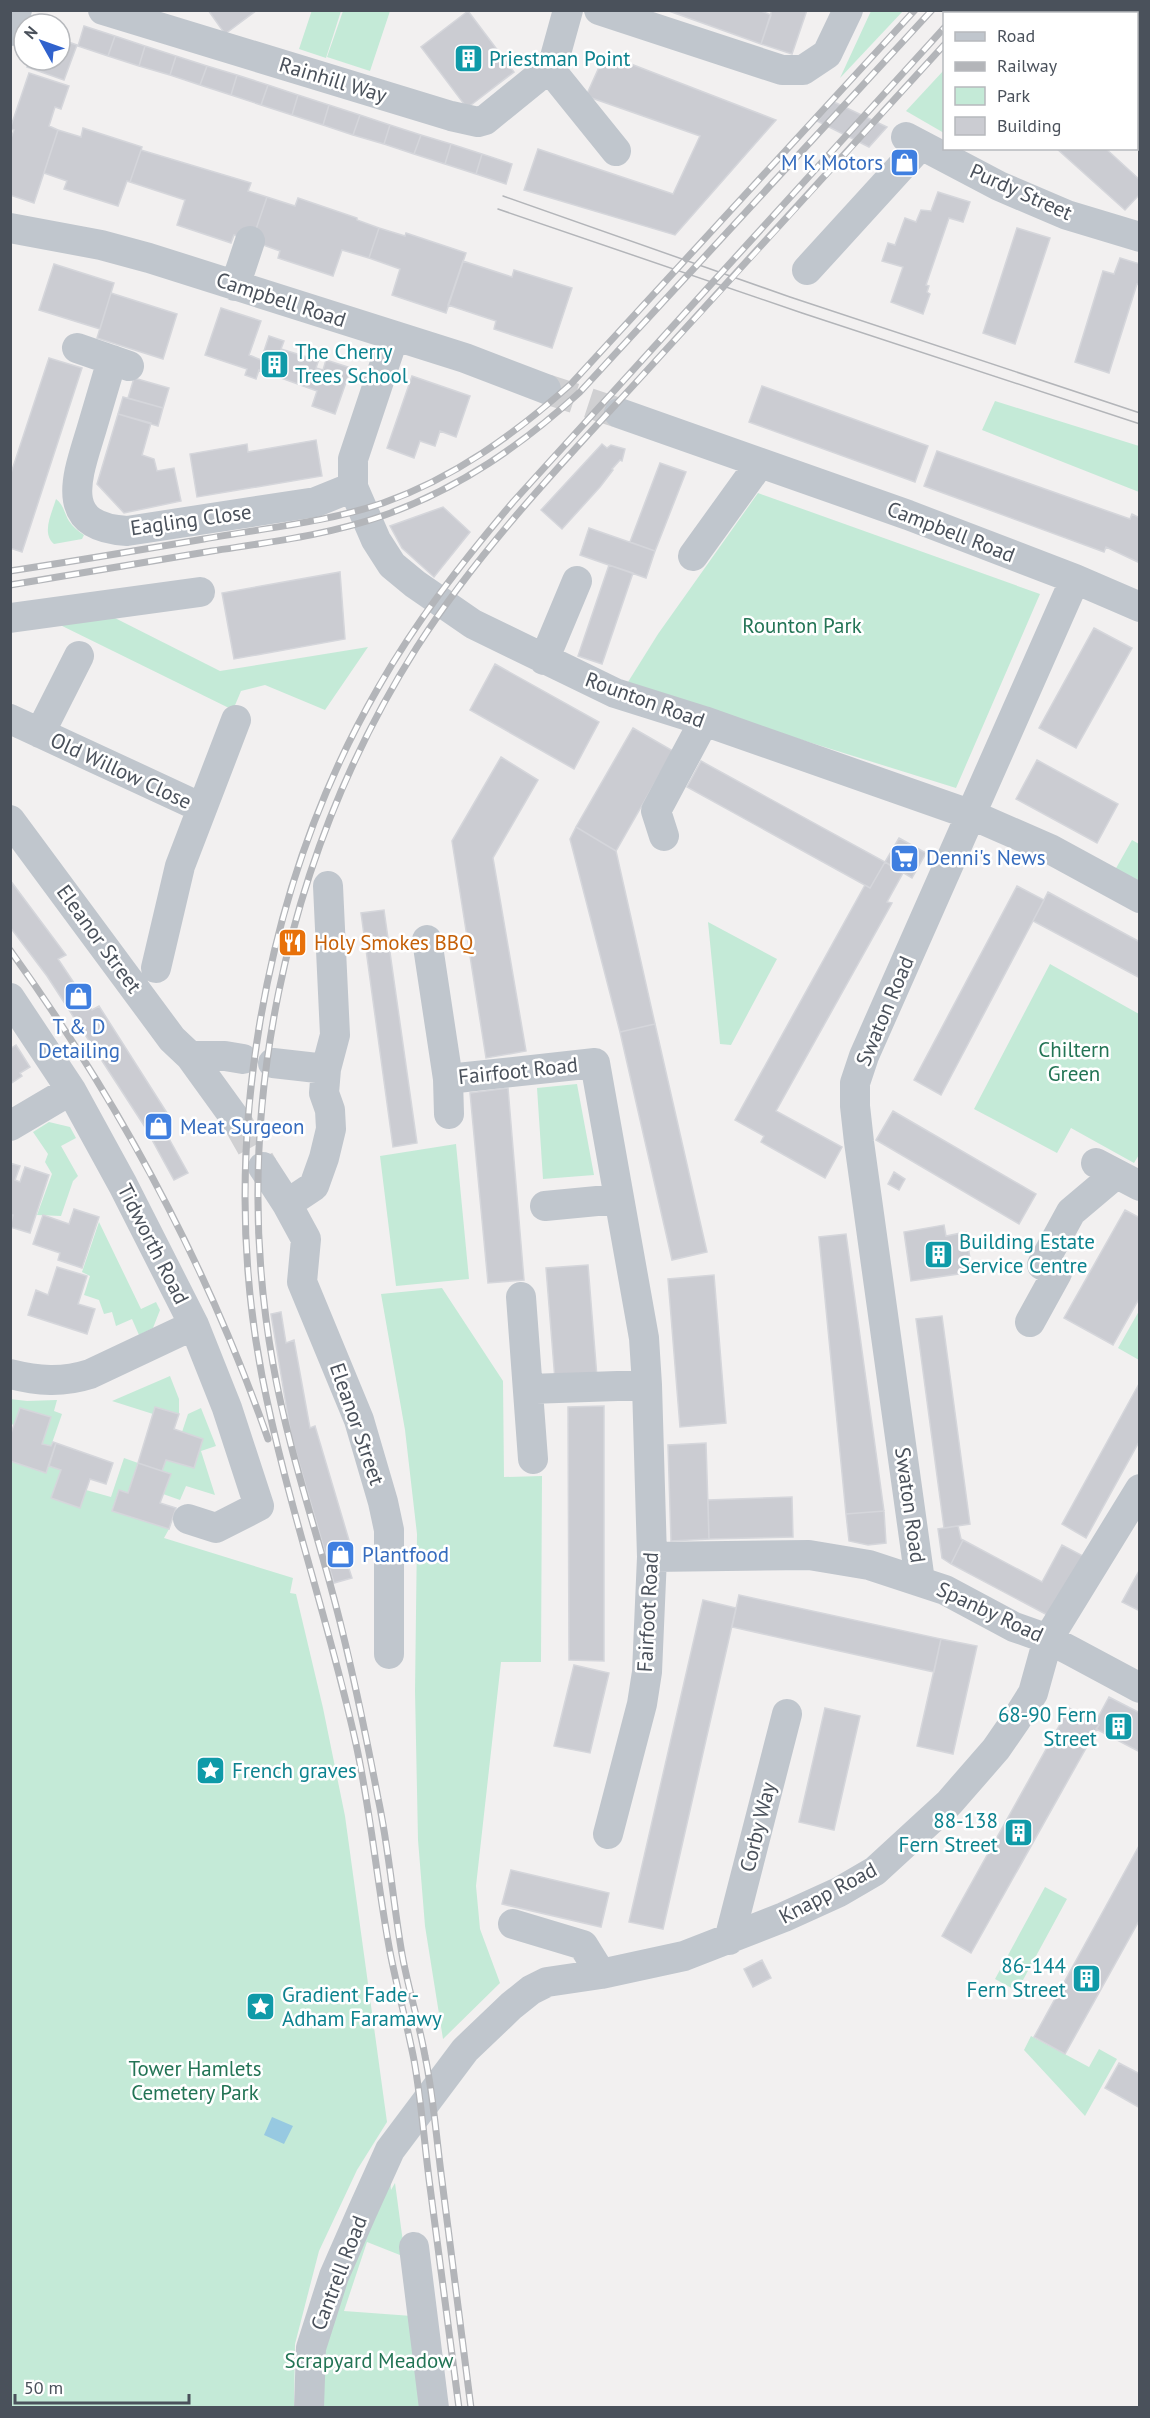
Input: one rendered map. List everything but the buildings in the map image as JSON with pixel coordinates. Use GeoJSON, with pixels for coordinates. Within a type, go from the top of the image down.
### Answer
{"type":"FeatureCollection","features":[{"type":"Feature","properties":{"kind":"street"},"geometry":{"type":"LineString","coordinates":[[10,31],[17,10]]}},
{"type":"Feature","properties":{"kind":"street","name":"Rainhill Way"},"geometry":{"type":"LineString","coordinates":[[103,10],[417,93],[451,116],[478,122],[486,120],[549,68]]}},
{"type":"Feature","properties":{"kind":"street"},"geometry":{"type":"LineString","coordinates":[[568,10],[555,57],[549,68],[616,151]]}},
{"type":"Feature","properties":{"kind":"street"},"geometry":{"type":"LineString","coordinates":[[599,10],[782,70],[803,70],[827,54],[848,10]]}},
{"type":"Feature","properties":{"kind":"street","name":"Purdy Street"},"geometry":{"type":"LineString","coordinates":[[807,270],[913,141],[999,186],[1067,215],[1136,231]]}},
{"type":"Feature","properties":{"kind":"street","name":"Campbell Road"},"geometry":{"type":"LineString","coordinates":[[10,228],[101,245],[465,358],[546,389]]}},
{"type":"Feature","properties":{"kind":"street"},"geometry":{"type":"LineString","coordinates":[[242,288],[258,244]]}},
{"type":"Feature","properties":{"kind":"street","name":"Rounton Road"},"geometry":{"type":"LineString","coordinates":[[394,336],[353,459],[353,487],[376,540],[392,565],[469,633],[544,660],[627,698],[704,721],[972,815],[1050,849],[1140,898]]}},
{"type":"Feature","properties":{"kind":"street","name":"Eagling Close"},"geometry":{"type":"LineString","coordinates":[[77,348],[121,363],[76,478],[79,504],[88,519],[101,528],[126,531],[316,502],[353,487]]}},
{"type":"Feature","properties":{"kind":"street","name":"Campbell Road"},"geometry":{"type":"LineString","coordinates":[[619,413],[707,430],[760,463],[908,515],[1075,579],[1140,607]]}},
{"type":"Feature","properties":{"kind":"street"},"geometry":{"type":"LineString","coordinates":[[693,556],[760,463]]}},
{"type":"Feature","properties":{"kind":"street","name":"Swaton Road"},"geometry":{"type":"LineString","coordinates":[[921,1581],[859,1142],[855,1083],[864,1056],[1075,579]]}},
{"type":"Feature","properties":{"kind":"street"},"geometry":{"type":"LineString","coordinates":[[544,660],[578,581]]}},
{"type":"Feature","properties":{"kind":"street"},"geometry":{"type":"LineString","coordinates":[[10,618],[200,592]]}},
{"type":"Feature","properties":{"kind":"street","name":"Old Willow Close"},"geometry":{"type":"LineString","coordinates":[[40,733],[79,656]]}},
{"type":"Feature","properties":{"kind":"street","name":"Old Willow Close"},"geometry":{"type":"LineString","coordinates":[[10,719],[202,807]]}},
{"type":"Feature","properties":{"kind":"street","name":"Old Willow Close"},"geometry":{"type":"LineString","coordinates":[[156,968],[157,918],[180,866],[236,720]]}},
{"type":"Feature","properties":{"kind":"street"},"geometry":{"type":"LineString","coordinates":[[664,836],[657,811],[704,721]]}},
{"type":"Feature","properties":{"kind":"street","name":"Eleanor Street"},"geometry":{"type":"LineString","coordinates":[[10,819],[172,1039],[190,1056],[237,1121]]}},
{"type":"Feature","properties":{"kind":"street"},"geometry":{"type":"LineString","coordinates":[[287,1204],[314,1186],[331,1129],[330,1110],[324,1093],[326,1069],[335,1035],[334,975],[328,886]]}},
{"type":"Feature","properties":{"kind":"street","name":"Fairfoot Road"},"geometry":{"type":"LineString","coordinates":[[427,940],[448,1079],[449,1114]]}},
{"type":"Feature","properties":{"kind":"street","name":"Tidworth Road"},"geometry":{"type":"LineString","coordinates":[[10,998],[71,1090],[123,1185],[194,1325],[227,1408],[259,1506],[216,1528],[188,1519]]}},
{"type":"Feature","properties":{"kind":"street"},"geometry":{"type":"LineString","coordinates":[[190,1056],[225,1056],[243,1059]]}},
{"type":"Feature","properties":{"kind":"street"},"geometry":{"type":"LineString","coordinates":[[273,1063],[326,1069]]}},
{"type":"Feature","properties":{"kind":"street","name":"Fairfoot Road"},"geometry":{"type":"LineString","coordinates":[[448,1079],[595,1063],[618,1199],[637,1292],[647,1385],[652,1557],[650,1635],[645,1683],[608,1834]]}},
{"type":"Feature","properties":{"kind":"street"},"geometry":{"type":"LineString","coordinates":[[10,1126],[71,1090]]}},
{"type":"Feature","properties":{"kind":"street","name":"Eleanor Street"},"geometry":{"type":"LineString","coordinates":[[263,1167],[306,1239],[302,1282],[359,1420],[383,1502],[388,1530],[376,1589],[389,1654]]}},
{"type":"Feature","properties":{"kind":"street"},"geometry":{"type":"LineString","coordinates":[[1030,1322],[1057,1273],[1042,1265],[1071,1212],[1117,1174]]}},
{"type":"Feature","properties":{"kind":"street"},"geometry":{"type":"LineString","coordinates":[[545,1206],[618,1199]]}},
{"type":"Feature","properties":{"kind":"street"},"geometry":{"type":"LineString","coordinates":[[521,1297],[533,1459]]}},
{"type":"Feature","properties":{"kind":"street"},"geometry":{"type":"LineString","coordinates":[[10,1374],[33,1379],[70,1380],[90,1374],[194,1325]]}},
{"type":"Feature","properties":{"kind":"street"},"geometry":{"type":"LineString","coordinates":[[529,1389],[647,1385]]}},
{"type":"Feature","properties":{"kind":"street","name":"Knapp Road"},"geometry":{"type":"LineString","coordinates":[[394,2145],[465,2050],[531,1990],[547,1982],[663,1962],[729,1940],[793,1913],[875,1871],[925,1826],[972,1777],[1016,1720],[1033,1693],[1048,1639],[1140,1489]]}},
{"type":"Feature","properties":{"kind":"street","name":"Spanby Road"},"geometry":{"type":"LineString","coordinates":[[652,1557],[809,1555],[869,1565],[945,1590],[1014,1627],[1048,1639],[1140,1688]]}},
{"type":"Feature","properties":{"kind":"street","name":"Corby Way"},"geometry":{"type":"LineString","coordinates":[[729,1940],[788,1714]]}},
{"type":"Feature","properties":{"kind":"street"},"geometry":{"type":"LineString","coordinates":[[513,1924],[583,1945],[601,1974]]}},
{"type":"Feature","properties":{"kind":"street","name":"Cantrell Road"},"geometry":{"type":"LineString","coordinates":[[309,2408],[311,2348],[334,2276],[386,2157],[394,2145]]}},
{"type":"Feature","properties":{"kind":"street"},"geometry":{"type":"LineString","coordinates":[[414,2247],[434,2408]]}},
{"type":"Feature","properties":{"kind":"green space"},"geometry":{"type":"Polygon","coordinates":[[[312,10],[341,11],[326,58],[299,49],[312,10]]]}},
{"type":"Feature","properties":{"kind":"green space"},"geometry":{"type":"Polygon","coordinates":[[[343,11],[390,11],[370,71],[327,57],[343,11]]]}},
{"type":"Feature","properties":{"kind":"green space"},"geometry":{"type":"Polygon","coordinates":[[[871,11],[903,11],[840,78],[871,11]]]}},
{"type":"Feature","properties":{"kind":"green space"},"geometry":{"type":"Polygon","coordinates":[[[943,71],[943,132],[906,111],[943,71]]]}},
{"type":"Feature","properties":{"kind":"green space"},"geometry":{"type":"Polygon","coordinates":[[[995,401],[1139,446],[1139,492],[982,430],[995,401]]]}},
{"type":"Feature","properties":{"kind":"green space","name":"Rounton Park"},"geometry":{"type":"Polygon","coordinates":[[[758,493],[1040,594],[956,788],[770,730],[628,682],[658,634],[758,493]]]}},
{"type":"Feature","properties":{"kind":"green space"},"geometry":{"type":"Polygon","coordinates":[[[56,499],[67,518],[84,535],[82,539],[54,544],[50,539],[48,529],[56,499]]]}},
{"type":"Feature","properties":{"kind":"green space"},"geometry":{"type":"Polygon","coordinates":[[[107,614],[220,671],[368,647],[325,710],[265,685],[241,691],[233,710],[50,620],[107,614]]]}},
{"type":"Feature","properties":{"kind":"green space"},"geometry":{"type":"Polygon","coordinates":[[[1132,840],[1139,844],[1139,883],[1115,870],[1132,840]]]}},
{"type":"Feature","properties":{"kind":"green space"},"geometry":{"type":"Polygon","coordinates":[[[708,922],[777,959],[731,1045],[720,1044],[708,922]]]}},
{"type":"Feature","properties":{"kind":"green space","name":"Chiltern Green"},"geometry":{"type":"Polygon","coordinates":[[[1050,964],[1139,1014],[1140,1153],[1134,1163],[1071,1128],[1057,1153],[974,1109],[1050,964]]]}},
{"type":"Feature","properties":{"kind":"green space"},"geometry":{"type":"Polygon","coordinates":[[[577,1084],[594,1175],[543,1179],[537,1088],[577,1084]]]}},
{"type":"Feature","properties":{"kind":"green space"},"geometry":{"type":"Polygon","coordinates":[[[49,1122],[70,1127],[76,1138],[61,1146],[78,1176],[73,1181],[61,1216],[37,1215],[52,1174],[45,1162],[48,1154],[33,1132],[49,1122]]]}},
{"type":"Feature","properties":{"kind":"green space"},"geometry":{"type":"Polygon","coordinates":[[[456,1144],[469,1279],[396,1286],[380,1156],[456,1144]]]}},
{"type":"Feature","properties":{"kind":"green space"},"geometry":{"type":"Polygon","coordinates":[[[99,1222],[141,1309],[156,1302],[160,1310],[153,1328],[139,1335],[132,1319],[116,1326],[112,1312],[104,1314],[99,1300],[84,1295],[90,1276],[82,1272],[99,1222]]]}},
{"type":"Feature","properties":{"kind":"green space"},"geometry":{"type":"Polygon","coordinates":[[[442,1288],[503,1381],[504,1477],[542,1476],[541,1662],[501,1662],[476,1886],[480,1929],[500,1983],[443,2039],[425,1926],[418,1840],[415,1691],[417,1534],[405,1430],[381,1294],[442,1288]]]}},
{"type":"Feature","properties":{"kind":"green space"},"geometry":{"type":"Polygon","coordinates":[[[1139,1311],[1139,1360],[1118,1348],[1139,1311]]]}},
{"type":"Feature","properties":{"kind":"green space"},"geometry":{"type":"Polygon","coordinates":[[[170,1376],[179,1399],[179,1414],[155,1407],[153,1414],[112,1401],[170,1376]]]}},
{"type":"Feature","properties":{"kind":"green space"},"geometry":{"type":"Polygon","coordinates":[[[10,1399],[57,1400],[54,1411],[62,1414],[51,1446],[42,1444],[50,1417],[20,1408],[14,1425],[11,1424],[10,1399]]]}},
{"type":"Feature","properties":{"kind":"green space"},"geometry":{"type":"Polygon","coordinates":[[[201,1408],[216,1446],[201,1451],[215,1495],[186,1486],[180,1500],[163,1494],[170,1474],[162,1471],[166,1460],[194,1468],[203,1439],[182,1432],[188,1414],[201,1408]]]}},
{"type":"Feature","properties":{"kind":"green space","name":"Tower Hamlets Cemetery Park"},"geometry":{"type":"Polygon","coordinates":[[[124,1458],[138,1463],[128,1493],[119,1490],[112,1510],[169,1529],[164,1538],[293,1578],[290,1593],[296,1594],[345,1816],[387,2122],[357,2170],[319,2251],[295,2344],[294,2407],[11,2408],[11,1461],[45,1473],[49,1466],[61,1470],[52,1498],[80,1508],[86,1490],[111,1497],[124,1458]]]}},
{"type":"Feature","properties":{"kind":"green space"},"geometry":{"type":"Polygon","coordinates":[[[1045,1887],[1067,1899],[1017,1991],[995,1979],[1045,1887]]]}},
{"type":"Feature","properties":{"kind":"green space"},"geometry":{"type":"Polygon","coordinates":[[[1031,2036],[1089,2067],[1099,2049],[1117,2059],[1085,2116],[1024,2050],[1031,2036]]]}},
{"type":"Feature","properties":{"kind":"green space","name":"Scrapyard Meadow"},"geometry":{"type":"Polygon","coordinates":[[[389,2165],[391,2190],[395,2183],[405,2257],[367,2242],[344,2311],[412,2316],[425,2407],[316,2408],[329,2310],[389,2165]]]}},
{"type":"Feature","properties":{"kind":"water"},"geometry":{"type":"Polygon","coordinates":[[[272,2117],[293,2126],[284,2144],[264,2135],[272,2117]]]}},
{"type":"Feature","properties":{"kind":"tunnel"},"geometry":{"type":"LineString","coordinates":[[546,389],[619,413]]}},
{"type":"Feature","properties":{"kind":"tunnel"},"geometry":{"type":"LineString","coordinates":[[237,1121],[263,1167]]}},
{"type":"Feature","properties":{"kind":"tram line"},"geometry":{"type":"LineString","coordinates":[[503,196],[790,297],[1140,413]]}},
{"type":"Feature","properties":{"kind":"tram line"},"geometry":{"type":"LineString","coordinates":[[498,209],[802,313],[1140,424]]}},
{"type":"Feature","properties":{"kind":"railway"},"geometry":{"type":"LineString","coordinates":[[10,571],[339,516],[409,493],[459,468],[506,437],[571,384],[915,10]]}},
{"type":"Feature","properties":{"kind":"railway"},"geometry":{"type":"LineString","coordinates":[[10,585],[277,541],[342,528],[413,504],[489,463],[536,430],[580,392],[932,10]]}},
{"type":"Feature","properties":{"kind":"railway"},"geometry":{"type":"LineString","coordinates":[[459,2408],[421,2104],[390,1952],[361,1770],[345,1698],[283,1469],[262,1376],[250,1289],[245,1201],[249,1111],[260,1022],[279,934],[305,848],[338,766],[378,688],[424,615],[513,502],[943,29]]}},
{"type":"Feature","properties":{"kind":"railway"},"geometry":{"type":"LineString","coordinates":[[471,2408],[430,2085],[423,2043],[402,1954],[382,1817],[343,1634],[291,1446],[273,1364],[261,1271],[258,1178],[264,1085],[279,992],[301,902],[332,813],[371,728],[417,647],[443,609],[528,501],[943,46]]}},
{"type":"Feature","properties":{"kind":"railway"},"geometry":{"type":"LineString","coordinates":[[10,950],[87,1065],[156,1185],[217,1310],[268,1439]]}},
{"type":"Feature","properties":{"kind":"place","name":"Priestman Point"},"geometry":{"type":"Point","coordinates":[468,59]}},
{"type":"Feature","properties":{"kind":"place","name":"M K Motors"},"geometry":{"type":"Point","coordinates":[904,163]}},
{"type":"Feature","properties":{"kind":"place","name":"The Cherry Trees School"},"geometry":{"type":"Point","coordinates":[274,364]}},
{"type":"Feature","properties":{"kind":"place","name":"Denni's News"},"geometry":{"type":"Point","coordinates":[905,858]}},
{"type":"Feature","properties":{"kind":"place","name":"Holy Smokes BBQ"},"geometry":{"type":"Point","coordinates":[293,943]}},
{"type":"Feature","properties":{"kind":"place","name":"T & D Detailing"},"geometry":{"type":"Point","coordinates":[79,996]}},
{"type":"Feature","properties":{"kind":"place","name":"Meat Surgeon"},"geometry":{"type":"Point","coordinates":[159,1127]}},
{"type":"Feature","properties":{"kind":"place","name":"Building Estate Service Centre"},"geometry":{"type":"Point","coordinates":[938,1254]}},
{"type":"Feature","properties":{"kind":"place","name":"Plantfood"},"geometry":{"type":"Point","coordinates":[341,1555]}},
{"type":"Feature","properties":{"kind":"place","name":"68-90 Fern Street"},"geometry":{"type":"Point","coordinates":[1118,1727]}},
{"type":"Feature","properties":{"kind":"place","name":"French graves"},"geometry":{"type":"Point","coordinates":[211,1771]}},
{"type":"Feature","properties":{"kind":"place","name":"88-138 Fern Street"},"geometry":{"type":"Point","coordinates":[1019,1833]}},
{"type":"Feature","properties":{"kind":"place","name":"86-144 Fern Street"},"geometry":{"type":"Point","coordinates":[1087,1978]}},
{"type":"Feature","properties":{"kind":"place","name":"Gradient Fade - Adham Faramawy"},"geometry":{"type":"Point","coordinates":[261,2007]}}]}
